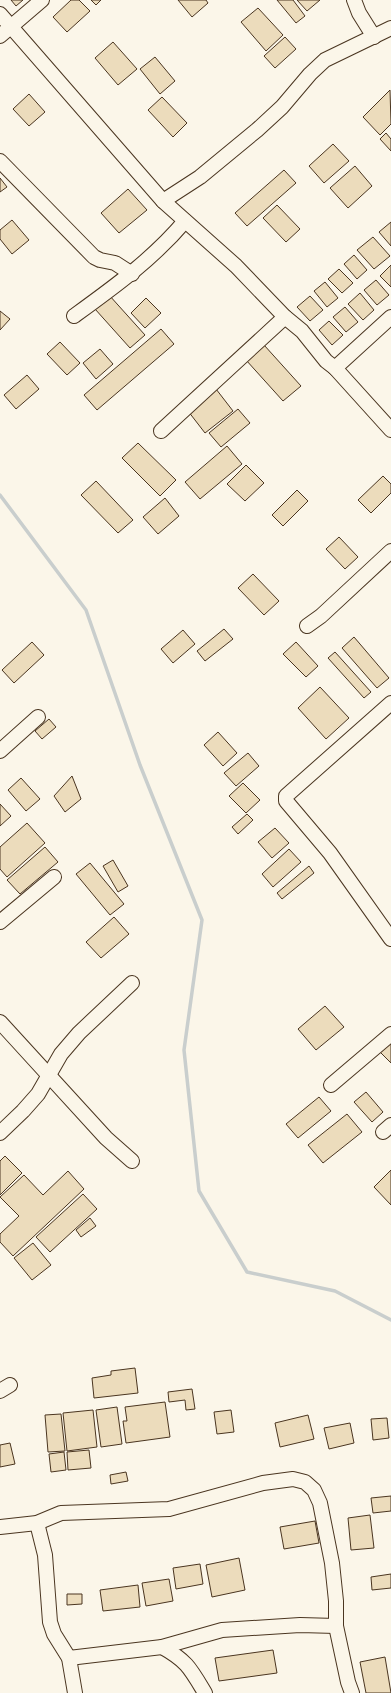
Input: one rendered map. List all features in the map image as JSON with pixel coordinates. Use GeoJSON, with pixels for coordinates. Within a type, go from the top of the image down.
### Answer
{"type":"FeatureCollection","features":[{"type":"Feature","properties":{"kind":"street"},"geometry":{"type":"LineString","coordinates":[[0,36],[42,0]]}},
{"type":"Feature","properties":{"kind":"street"},"geometry":{"type":"LineString","coordinates":[[354,0],[359,13],[374,37]]}},
{"type":"Feature","properties":{"kind":"street"},"geometry":{"type":"LineString","coordinates":[[0,14],[163,201],[236,266],[285,317],[302,331],[326,361],[335,368],[391,430]]}},
{"type":"Feature","properties":{"kind":"street"},"geometry":{"type":"LineString","coordinates":[[163,201],[200,178],[257,130],[282,107],[305,79],[325,60],[391,28]]}},
{"type":"Feature","properties":{"kind":"street"},"geometry":{"type":"LineString","coordinates":[[0,161],[94,257],[100,260],[115,263],[132,274]]}},
{"type":"Feature","properties":{"kind":"street"},"geometry":{"type":"LineString","coordinates":[[74,316],[132,274],[168,241],[185,221]]}},
{"type":"Feature","properties":{"kind":"street"},"geometry":{"type":"LineString","coordinates":[[161,431],[285,317]]}},
{"type":"Feature","properties":{"kind":"street"},"geometry":{"type":"LineString","coordinates":[[335,368],[391,317]]}},
{"type":"Feature","properties":{"kind":"street"},"geometry":{"type":"LineString","coordinates":[[307,626],[321,616],[391,551]]}},
{"type":"Feature","properties":{"kind":"street"},"geometry":{"type":"LineString","coordinates":[[391,703],[286,796],[286,801],[330,853],[391,939]]}},
{"type":"Feature","properties":{"kind":"street"},"geometry":{"type":"LineString","coordinates":[[0,751],[38,717]]}},
{"type":"Feature","properties":{"kind":"street"},"geometry":{"type":"LineString","coordinates":[[0,922],[54,877]]}},
{"type":"Feature","properties":{"kind":"street"},"geometry":{"type":"LineString","coordinates":[[0,1133],[38,1094],[61,1054],[79,1033],[132,983]]}},
{"type":"Feature","properties":{"kind":"street"},"geometry":{"type":"LineString","coordinates":[[0,1022],[106,1138],[132,1161]]}},
{"type":"Feature","properties":{"kind":"street"},"geometry":{"type":"LineString","coordinates":[[331,1085],[391,1034]]}},
{"type":"Feature","properties":{"kind":"street"},"geometry":{"type":"LineString","coordinates":[[0,1527],[37,1523],[61,1513],[169,1509],[263,1484],[293,1479],[305,1482],[314,1490],[320,1503],[332,1563],[336,1600],[336,1626],[348,1682],[352,1693]]}},
{"type":"Feature","properties":{"kind":"street"},"geometry":{"type":"LineString","coordinates":[[37,1523],[45,1555],[50,1622],[56,1638],[69,1658],[75,1693]]}},
{"type":"Feature","properties":{"kind":"street"},"geometry":{"type":"LineString","coordinates":[[69,1658],[162,1647],[222,1630],[300,1625],[336,1626]]}},
{"type":"Feature","properties":{"kind":"street"},"geometry":{"type":"LineString","coordinates":[[162,1647],[180,1657],[190,1668],[205,1693]]}},
{"type":"Feature","properties":{"kind":"building"},"geometry":{"type":"Polygon","coordinates":[[[11,0],[23,0],[16,6],[11,0]]]}},
{"type":"Feature","properties":{"kind":"building"},"geometry":{"type":"Polygon","coordinates":[[[71,0],[79,0],[90,11],[67,32],[53,17],[71,0]]]}},
{"type":"Feature","properties":{"kind":"building"},"geometry":{"type":"Polygon","coordinates":[[[91,0],[101,0],[96,5],[91,0]]]}},
{"type":"Feature","properties":{"kind":"building"},"geometry":{"type":"Polygon","coordinates":[[[178,0],[206,0],[208,3],[192,17],[178,0]]]}},
{"type":"Feature","properties":{"kind":"building"},"geometry":{"type":"Polygon","coordinates":[[[277,0],[293,0],[305,16],[296,23],[277,0]]]}},
{"type":"Feature","properties":{"kind":"building"},"geometry":{"type":"Polygon","coordinates":[[[297,0],[320,0],[307,11],[297,0]]]}},
{"type":"Feature","properties":{"kind":"building"},"geometry":{"type":"Polygon","coordinates":[[[258,8],[283,35],[266,51],[241,22],[258,8]]]}},
{"type":"Feature","properties":{"kind":"building"},"geometry":{"type":"Polygon","coordinates":[[[285,37],[296,49],[275,68],[264,56],[285,37]]]}},
{"type":"Feature","properties":{"kind":"building"},"geometry":{"type":"Polygon","coordinates":[[[113,42],[137,69],[118,85],[95,58],[113,42]]]}},
{"type":"Feature","properties":{"kind":"building"},"geometry":{"type":"Polygon","coordinates":[[[155,57],[175,81],[160,94],[140,69],[155,57]]]}},
{"type":"Feature","properties":{"kind":"building"},"geometry":{"type":"Polygon","coordinates":[[[390,90],[391,124],[380,135],[363,117],[390,90]]]}},
{"type":"Feature","properties":{"kind":"building"},"geometry":{"type":"Polygon","coordinates":[[[29,94],[45,112],[29,126],[13,109],[29,94]]]}},
{"type":"Feature","properties":{"kind":"building"},"geometry":{"type":"Polygon","coordinates":[[[162,97],[187,123],[173,137],[148,110],[162,97]]]}},
{"type":"Feature","properties":{"kind":"building"},"geometry":{"type":"Polygon","coordinates":[[[386,133],[391,139],[391,151],[380,139],[386,133]]]}},
{"type":"Feature","properties":{"kind":"building"},"geometry":{"type":"Polygon","coordinates":[[[333,144],[349,161],[324,183],[309,166],[333,144]]]}},
{"type":"Feature","properties":{"kind":"building"},"geometry":{"type":"Polygon","coordinates":[[[355,166],[372,186],[348,208],[330,188],[355,166]]]}},
{"type":"Feature","properties":{"kind":"building"},"geometry":{"type":"Polygon","coordinates":[[[284,170],[296,183],[247,226],[235,213],[284,170]]]}},
{"type":"Feature","properties":{"kind":"building"},"geometry":{"type":"Polygon","coordinates":[[[0,178],[7,187],[0,192],[0,178]]]}},
{"type":"Feature","properties":{"kind":"building"},"geometry":{"type":"Polygon","coordinates":[[[128,189],[147,210],[119,233],[101,213],[128,189]]]}},
{"type":"Feature","properties":{"kind":"building"},"geometry":{"type":"Polygon","coordinates":[[[277,205],[300,229],[286,242],[263,218],[277,205]]]}},
{"type":"Feature","properties":{"kind":"building"},"geometry":{"type":"Polygon","coordinates":[[[12,220],[29,240],[12,254],[0,239],[0,230],[12,220]]]}},
{"type":"Feature","properties":{"kind":"building"},"geometry":{"type":"Polygon","coordinates":[[[391,222],[391,246],[379,232],[391,222]]]}},
{"type":"Feature","properties":{"kind":"building"},"geometry":{"type":"Polygon","coordinates":[[[373,237],[390,256],[374,269],[357,250],[373,237]]]}},
{"type":"Feature","properties":{"kind":"building"},"geometry":{"type":"Polygon","coordinates":[[[354,255],[367,270],[357,279],[344,264],[354,255]]]}},
{"type":"Feature","properties":{"kind":"building"},"geometry":{"type":"Polygon","coordinates":[[[391,265],[391,287],[380,276],[391,265]]]}},
{"type":"Feature","properties":{"kind":"building"},"geometry":{"type":"Polygon","coordinates":[[[339,269],[353,283],[342,293],[328,279],[339,269]]]}},
{"type":"Feature","properties":{"kind":"building"},"geometry":{"type":"Polygon","coordinates":[[[376,280],[389,295],[377,305],[364,290],[376,280]]]}},
{"type":"Feature","properties":{"kind":"building"},"geometry":{"type":"Polygon","coordinates":[[[325,282],[338,298],[327,307],[314,291],[325,282]]]}},
{"type":"Feature","properties":{"kind":"building"},"geometry":{"type":"Polygon","coordinates":[[[360,293],[374,310],[363,320],[348,304],[360,293]]]}},
{"type":"Feature","properties":{"kind":"building"},"geometry":{"type":"Polygon","coordinates":[[[109,295],[145,335],[130,348],[95,309],[109,295]]]}},
{"type":"Feature","properties":{"kind":"building"},"geometry":{"type":"Polygon","coordinates":[[[310,296],[323,310],[310,321],[297,307],[310,296]]]}},
{"type":"Feature","properties":{"kind":"building"},"geometry":{"type":"Polygon","coordinates":[[[146,298],[161,313],[145,328],[131,313],[146,298]]]}},
{"type":"Feature","properties":{"kind":"building"},"geometry":{"type":"Polygon","coordinates":[[[345,307],[358,322],[346,332],[333,317],[345,307]]]}},
{"type":"Feature","properties":{"kind":"building"},"geometry":{"type":"Polygon","coordinates":[[[0,311],[10,319],[0,330],[0,311]]]}},
{"type":"Feature","properties":{"kind":"building"},"geometry":{"type":"Polygon","coordinates":[[[329,321],[343,335],[332,345],[319,330],[329,321]]]}},
{"type":"Feature","properties":{"kind":"building"},"geometry":{"type":"Polygon","coordinates":[[[161,329],[174,344],[97,410],[84,395],[161,329]]]}},
{"type":"Feature","properties":{"kind":"building"},"geometry":{"type":"Polygon","coordinates":[[[60,342],[80,363],[67,375],[47,354],[60,342]]]}},
{"type":"Feature","properties":{"kind":"building"},"geometry":{"type":"Polygon","coordinates":[[[264,345],[301,386],[283,401],[246,360],[264,345]]]}},
{"type":"Feature","properties":{"kind":"building"},"geometry":{"type":"Polygon","coordinates":[[[100,349],[113,364],[96,379],[83,363],[100,349]]]}},
{"type":"Feature","properties":{"kind":"building"},"geometry":{"type":"Polygon","coordinates":[[[27,375],[39,389],[16,409],[4,395],[27,375]]]}},
{"type":"Feature","properties":{"kind":"building"},"geometry":{"type":"Polygon","coordinates":[[[216,389],[233,411],[205,433],[188,411],[216,389]]]}},
{"type":"Feature","properties":{"kind":"building"},"geometry":{"type":"Polygon","coordinates":[[[238,409],[250,423],[221,447],[209,433],[238,409]]]}},
{"type":"Feature","properties":{"kind":"building"},"geometry":{"type":"Polygon","coordinates":[[[138,443],[176,480],[160,496],[122,458],[138,443]]]}},
{"type":"Feature","properties":{"kind":"building"},"geometry":{"type":"Polygon","coordinates":[[[227,446],[242,464],[200,499],[185,482],[227,446]]]}},
{"type":"Feature","properties":{"kind":"building"},"geometry":{"type":"Polygon","coordinates":[[[246,465],[264,483],[245,501],[227,484],[246,465]]]}},
{"type":"Feature","properties":{"kind":"building"},"geometry":{"type":"Polygon","coordinates":[[[383,476],[391,484],[391,493],[371,513],[358,500],[383,476]]]}},
{"type":"Feature","properties":{"kind":"building"},"geometry":{"type":"Polygon","coordinates":[[[96,481],[133,520],[118,533],[81,495],[96,481]]]}},
{"type":"Feature","properties":{"kind":"building"},"geometry":{"type":"Polygon","coordinates":[[[297,490],[308,501],[283,526],[272,515],[297,490]]]}},
{"type":"Feature","properties":{"kind":"building"},"geometry":{"type":"Polygon","coordinates":[[[165,498],[179,516],[158,534],[143,517],[165,498]]]}},
{"type":"Feature","properties":{"kind":"building"},"geometry":{"type":"Polygon","coordinates":[[[339,537],[358,557],[345,569],[326,549],[339,537]]]}},
{"type":"Feature","properties":{"kind":"building"},"geometry":{"type":"Polygon","coordinates":[[[253,574],[279,601],[264,615],[238,588],[253,574]]]}},
{"type":"Feature","properties":{"kind":"building"},"geometry":{"type":"Polygon","coordinates":[[[224,629],[233,639],[205,661],[197,651],[224,629]]]}},
{"type":"Feature","properties":{"kind":"building"},"geometry":{"type":"Polygon","coordinates":[[[183,630],[195,644],[173,663],[161,649],[183,630]]]}},
{"type":"Feature","properties":{"kind":"building"},"geometry":{"type":"Polygon","coordinates":[[[354,637],[389,678],[377,688],[342,648],[354,637]]]}},
{"type":"Feature","properties":{"kind":"building"},"geometry":{"type":"Polygon","coordinates":[[[32,642],[44,655],[14,683],[2,670],[32,642]]]}},
{"type":"Feature","properties":{"kind":"building"},"geometry":{"type":"Polygon","coordinates":[[[296,642],[318,666],[306,677],[283,654],[296,642]]]}},
{"type":"Feature","properties":{"kind":"building"},"geometry":{"type":"Polygon","coordinates":[[[335,652],[371,692],[364,698],[328,658],[335,652]]]}},
{"type":"Feature","properties":{"kind":"building"},"geometry":{"type":"Polygon","coordinates":[[[320,687],[349,718],[326,739],[298,708],[320,687]]]}},
{"type":"Feature","properties":{"kind":"building"},"geometry":{"type":"Polygon","coordinates":[[[49,719],[56,727],[42,739],[35,731],[49,719]]]}},
{"type":"Feature","properties":{"kind":"building"},"geometry":{"type":"Polygon","coordinates":[[[218,732],[237,753],[223,766],[204,745],[218,732]]]}},
{"type":"Feature","properties":{"kind":"building"},"geometry":{"type":"Polygon","coordinates":[[[248,753],[259,766],[236,786],[224,773],[248,753]]]}},
{"type":"Feature","properties":{"kind":"building"},"geometry":{"type":"Polygon","coordinates":[[[72,776],[81,799],[65,812],[54,796],[72,776]]]}},
{"type":"Feature","properties":{"kind":"building"},"geometry":{"type":"Polygon","coordinates":[[[21,778],[40,799],[26,811],[8,790],[21,778]]]}},
{"type":"Feature","properties":{"kind":"building"},"geometry":{"type":"Polygon","coordinates":[[[243,783],[260,800],[246,813],[229,796],[243,783]]]}},
{"type":"Feature","properties":{"kind":"building"},"geometry":{"type":"Polygon","coordinates":[[[0,804],[11,816],[0,826],[0,804]]]}},
{"type":"Feature","properties":{"kind":"building"},"geometry":{"type":"Polygon","coordinates":[[[247,814],[253,820],[238,834],[232,827],[247,814]]]}},
{"type":"Feature","properties":{"kind":"building"},"geometry":{"type":"Polygon","coordinates":[[[27,823],[45,843],[7,877],[0,869],[0,847],[27,823]]]}},
{"type":"Feature","properties":{"kind":"building"},"geometry":{"type":"Polygon","coordinates":[[[275,828],[289,843],[272,858],[258,842],[275,828]]]}},
{"type":"Feature","properties":{"kind":"building"},"geometry":{"type":"Polygon","coordinates":[[[45,847],[58,862],[20,894],[7,880],[45,847]]]}},
{"type":"Feature","properties":{"kind":"building"},"geometry":{"type":"Polygon","coordinates":[[[289,849],[301,862],[273,887],[262,874],[289,849]]]}},
{"type":"Feature","properties":{"kind":"building"},"geometry":{"type":"Polygon","coordinates":[[[113,860],[128,886],[118,892],[103,866],[113,860]]]}},
{"type":"Feature","properties":{"kind":"building"},"geometry":{"type":"Polygon","coordinates":[[[90,863],[124,904],[110,915],[76,874],[90,863]]]}},
{"type":"Feature","properties":{"kind":"building"},"geometry":{"type":"Polygon","coordinates":[[[309,866],[314,873],[282,899],[277,893],[309,866]]]}},
{"type":"Feature","properties":{"kind":"building"},"geometry":{"type":"Polygon","coordinates":[[[114,917],[129,934],[101,958],[86,942],[114,917]]]}},
{"type":"Feature","properties":{"kind":"building"},"geometry":{"type":"Polygon","coordinates":[[[325,1006],[344,1027],[316,1050],[298,1029],[325,1006]]]}},
{"type":"Feature","properties":{"kind":"building"},"geometry":{"type":"Polygon","coordinates":[[[391,1042],[391,1063],[380,1052],[391,1042]]]}},
{"type":"Feature","properties":{"kind":"building"},"geometry":{"type":"Polygon","coordinates":[[[366,1092],[383,1112],[372,1122],[354,1102],[366,1092]]]}},
{"type":"Feature","properties":{"kind":"building"},"geometry":{"type":"Polygon","coordinates":[[[319,1097],[331,1111],[298,1138],[286,1124],[319,1097]]]}},
{"type":"Feature","properties":{"kind":"building"},"geometry":{"type":"Polygon","coordinates":[[[347,1114],[362,1132],[323,1163],[308,1145],[347,1114]]]}},
{"type":"Feature","properties":{"kind":"building"},"geometry":{"type":"Polygon","coordinates":[[[5,1156],[22,1173],[0,1195],[0,1161],[5,1156]]]}},
{"type":"Feature","properties":{"kind":"building"},"geometry":{"type":"Polygon","coordinates":[[[391,1170],[391,1205],[374,1187],[391,1170]]]}},
{"type":"Feature","properties":{"kind":"building"},"geometry":{"type":"Polygon","coordinates":[[[68,1171],[84,1189],[13,1256],[0,1242],[0,1234],[19,1216],[0,1197],[24,1175],[43,1195],[68,1171]]]}},
{"type":"Feature","properties":{"kind":"building"},"geometry":{"type":"Polygon","coordinates":[[[83,1194],[97,1209],[50,1252],[36,1237],[83,1194]]]}},
{"type":"Feature","properties":{"kind":"building"},"geometry":{"type":"Polygon","coordinates":[[[90,1218],[96,1226],[81,1237],[76,1230],[90,1218]]]}},
{"type":"Feature","properties":{"kind":"building"},"geometry":{"type":"Polygon","coordinates":[[[33,1243],[51,1265],[32,1280],[14,1258],[33,1243]]]}},
{"type":"Feature","properties":{"kind":"building"},"geometry":{"type":"Polygon","coordinates":[[[135,1368],[138,1393],[94,1398],[92,1378],[111,1375],[111,1371],[135,1368]]]}},
{"type":"Feature","properties":{"kind":"building"},"geometry":{"type":"Polygon","coordinates":[[[192,1389],[195,1409],[186,1410],[185,1400],[169,1402],[168,1392],[192,1389]]]}},
{"type":"Feature","properties":{"kind":"building"},"geometry":{"type":"Polygon","coordinates":[[[165,1402],[170,1437],[126,1443],[123,1421],[127,1421],[125,1407],[165,1402]]]}},
{"type":"Feature","properties":{"kind":"building"},"geometry":{"type":"Polygon","coordinates":[[[117,1407],[122,1444],[101,1447],[96,1410],[117,1407]]]}},
{"type":"Feature","properties":{"kind":"building"},"geometry":{"type":"Polygon","coordinates":[[[93,1410],[97,1447],[67,1451],[63,1413],[93,1410]]]}},
{"type":"Feature","properties":{"kind":"building"},"geometry":{"type":"Polygon","coordinates":[[[231,1410],[234,1432],[217,1434],[214,1412],[231,1410]]]}},
{"type":"Feature","properties":{"kind":"building"},"geometry":{"type":"Polygon","coordinates":[[[61,1414],[65,1451],[48,1452],[45,1415],[61,1414]]]}},
{"type":"Feature","properties":{"kind":"building"},"geometry":{"type":"Polygon","coordinates":[[[308,1415],[314,1439],[280,1447],[275,1423],[308,1415]]]}},
{"type":"Feature","properties":{"kind":"building"},"geometry":{"type":"Polygon","coordinates":[[[387,1418],[389,1438],[373,1440],[371,1419],[387,1418]]]}},
{"type":"Feature","properties":{"kind":"building"},"geometry":{"type":"Polygon","coordinates":[[[350,1423],[354,1443],[329,1449],[324,1428],[350,1423]]]}},
{"type":"Feature","properties":{"kind":"building"},"geometry":{"type":"Polygon","coordinates":[[[10,1443],[15,1464],[0,1467],[0,1445],[10,1443]]]}},
{"type":"Feature","properties":{"kind":"building"},"geometry":{"type":"Polygon","coordinates":[[[89,1450],[91,1468],[68,1470],[67,1452],[89,1450]]]}},
{"type":"Feature","properties":{"kind":"building"},"geometry":{"type":"Polygon","coordinates":[[[64,1452],[66,1470],[51,1472],[49,1454],[64,1452]]]}},
{"type":"Feature","properties":{"kind":"building"},"geometry":{"type":"Polygon","coordinates":[[[126,1472],[128,1481],[111,1484],[110,1475],[126,1472]]]}},
{"type":"Feature","properties":{"kind":"building"},"geometry":{"type":"Polygon","coordinates":[[[391,1496],[391,1511],[373,1513],[371,1498],[391,1496]]]}},
{"type":"Feature","properties":{"kind":"building"},"geometry":{"type":"Polygon","coordinates":[[[370,1515],[374,1548],[351,1550],[348,1518],[370,1515]]]}},
{"type":"Feature","properties":{"kind":"building"},"geometry":{"type":"Polygon","coordinates":[[[315,1521],[319,1543],[284,1549],[280,1527],[315,1521]]]}},
{"type":"Feature","properties":{"kind":"building"},"geometry":{"type":"Polygon","coordinates":[[[239,1558],[245,1590],[212,1597],[206,1565],[239,1558]]]}},
{"type":"Feature","properties":{"kind":"building"},"geometry":{"type":"Polygon","coordinates":[[[200,1564],[203,1584],[176,1589],[173,1568],[200,1564]]]}},
{"type":"Feature","properties":{"kind":"building"},"geometry":{"type":"Polygon","coordinates":[[[391,1574],[391,1588],[372,1590],[371,1577],[391,1574]]]}},
{"type":"Feature","properties":{"kind":"building"},"geometry":{"type":"Polygon","coordinates":[[[169,1579],[173,1601],[146,1606],[142,1583],[169,1579]]]}},
{"type":"Feature","properties":{"kind":"building"},"geometry":{"type":"Polygon","coordinates":[[[138,1585],[140,1607],[103,1611],[100,1590],[138,1585]]]}},
{"type":"Feature","properties":{"kind":"building"},"geometry":{"type":"Polygon","coordinates":[[[67,1594],[82,1594],[82,1604],[67,1605],[67,1594]]]}},
{"type":"Feature","properties":{"kind":"building"},"geometry":{"type":"Polygon","coordinates":[[[273,1650],[277,1673],[219,1681],[215,1658],[273,1650]]]}},
{"type":"Feature","properties":{"kind":"building"},"geometry":{"type":"Polygon","coordinates":[[[385,1657],[391,1693],[366,1693],[360,1662],[385,1657]]]}},
{"type":"Feature","properties":{"kind":"waterway"},"geometry":{"type":"LineString","coordinates":[[0,495],[86,610],[140,765],[202,920],[184,1050],[199,1191],[247,1272],[335,1291],[391,1320]]}}]}
